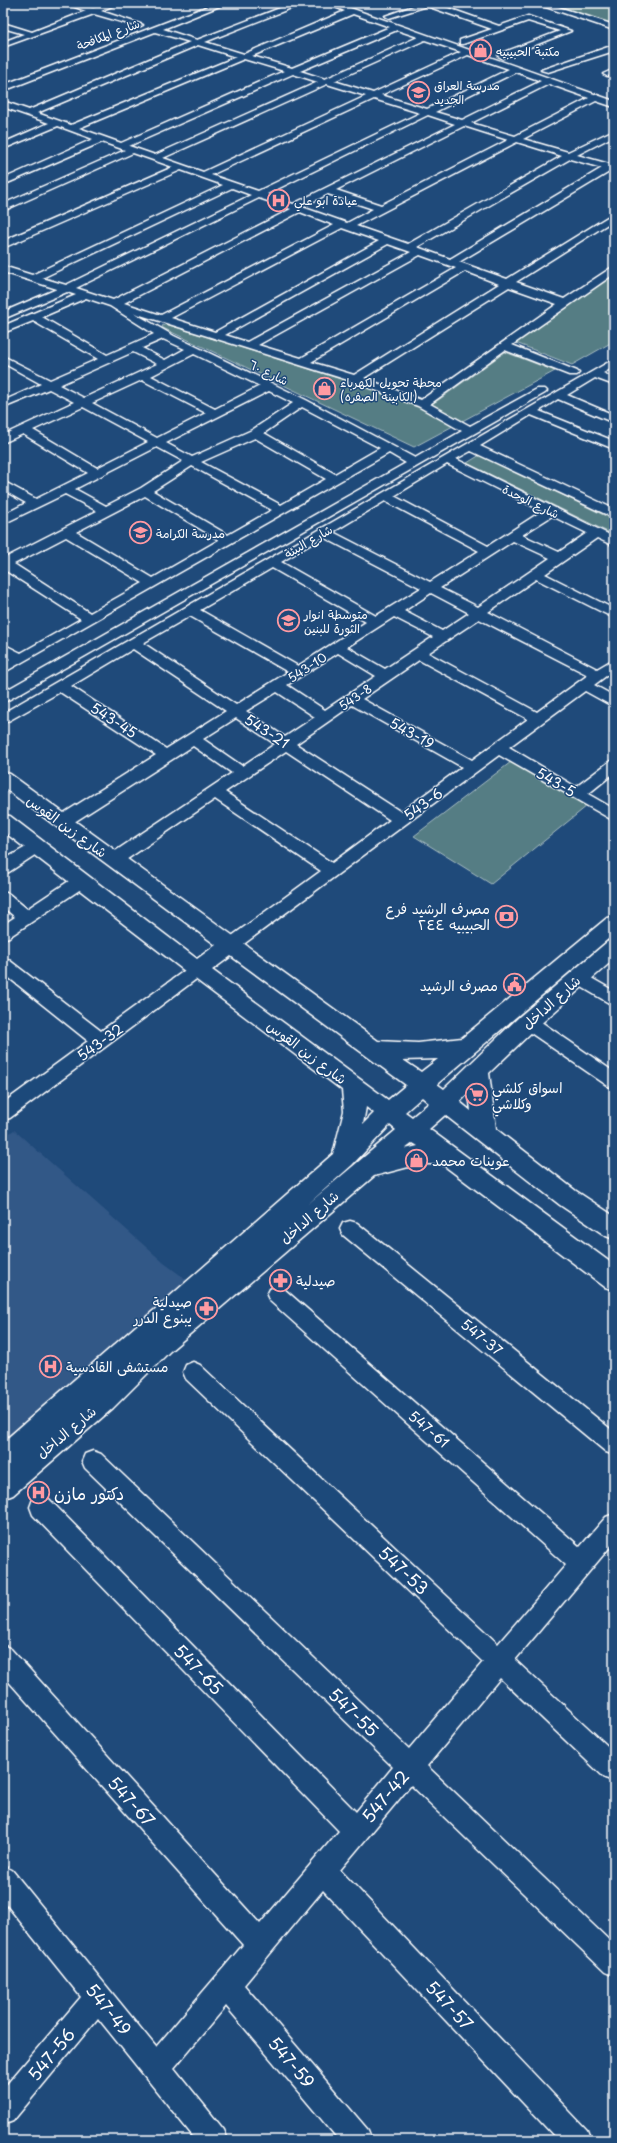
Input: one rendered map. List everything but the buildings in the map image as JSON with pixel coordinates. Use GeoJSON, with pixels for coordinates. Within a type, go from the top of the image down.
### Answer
{"type":"FeatureCollection","features":[{"type":"Feature","properties":{"kind":"main road","name":"شارع زين القوس"},"geometry":{"type":"LineString","coordinates":[[6,785],[62,822],[231,945],[422,1085],[568,1198],[614,1229]]}},
{"type":"Feature","properties":{"kind":"main road","name":"شارع زين القوس"},"geometry":{"type":"LineString","coordinates":[[3,821],[35,847],[81,880],[198,970],[353,1086],[449,1155],[500,1196],[614,1279]]}},
{"type":"Feature","properties":{"kind":"main road","name":"شارع الداخل"},"geometry":{"type":"LineString","coordinates":[[3,1459],[344,1158],[389,1112],[614,923]]}},
{"type":"Feature","properties":{"kind":"main road"},"geometry":{"type":"LineString","coordinates":[[198,970],[231,945]]}},
{"type":"Feature","properties":{"kind":"main road","name":"شارع الداخل"},"geometry":{"type":"LineString","coordinates":[[3,1486],[104,1400],[161,1343],[363,1170],[444,1103],[528,1022],[614,947]]}},
{"type":"Feature","properties":{"kind":"main road"},"geometry":{"type":"LineString","coordinates":[[372,1049],[417,1052],[441,1051],[466,1046]]}},
{"type":"Feature","properties":{"kind":"main road"},"geometry":{"type":"LineString","coordinates":[[478,1069],[485,1134]]}},
{"type":"Feature","properties":{"kind":"main road"},"geometry":{"type":"LineString","coordinates":[[344,1158],[355,1111],[353,1086]]}},
{"type":"Feature","properties":{"kind":"main road"},"geometry":{"type":"LineString","coordinates":[[363,1170],[395,1160],[420,1155],[449,1155]]}},
{"type":"Feature","properties":{"kind":"street"},"geometry":{"type":"LineString","coordinates":[[68,3],[139,25]]}},
{"type":"Feature","properties":{"kind":"street"},"geometry":{"type":"LineString","coordinates":[[3,45],[115,3]]}},
{"type":"Feature","properties":{"kind":"street","name":"شارع المكافحة"},"geometry":{"type":"LineString","coordinates":[[3,88],[200,3]]}},
{"type":"Feature","properties":{"kind":"street","name":"شارع المكافحة"},"geometry":{"type":"LineString","coordinates":[[125,31],[139,25],[223,3]]}},
{"type":"Feature","properties":{"kind":"street"},"geometry":{"type":"LineString","coordinates":[[30,113],[198,42],[300,3]]}},
{"type":"Feature","properties":{"kind":"street"},"geometry":{"type":"LineString","coordinates":[[329,3],[353,5],[389,16],[468,52],[548,81],[597,94]]}},
{"type":"Feature","properties":{"kind":"street"},"geometry":{"type":"LineString","coordinates":[[389,16],[429,3],[501,29]]}},
{"type":"Feature","properties":{"kind":"street"},"geometry":{"type":"LineString","coordinates":[[538,3],[614,28]]}},
{"type":"Feature","properties":{"kind":"street"},"geometry":{"type":"LineString","coordinates":[[353,5],[397,27],[414,33],[426,33],[463,42],[545,70],[597,94],[614,104]]}},
{"type":"Feature","properties":{"kind":"street"},"geometry":{"type":"LineString","coordinates":[[72,128],[244,56],[353,5]]}},
{"type":"Feature","properties":{"kind":"street"},"geometry":{"type":"LineString","coordinates":[[538,22],[565,12]]}},
{"type":"Feature","properties":{"kind":"street"},"geometry":{"type":"LineString","coordinates":[[463,42],[528,18],[567,31],[502,56]]}},
{"type":"Feature","properties":{"kind":"street"},"geometry":{"type":"LineString","coordinates":[[155,22],[198,42],[515,139],[612,167]]}},
{"type":"Feature","properties":{"kind":"street"},"geometry":{"type":"LineString","coordinates":[[3,25],[31,34]]}},
{"type":"Feature","properties":{"kind":"street"},"geometry":{"type":"LineString","coordinates":[[121,146],[292,70],[397,27]]}},
{"type":"Feature","properties":{"kind":"street"},"geometry":{"type":"LineString","coordinates":[[155,158],[326,81],[426,33]]}},
{"type":"Feature","properties":{"kind":"street"},"geometry":{"type":"LineString","coordinates":[[545,70],[614,48]]}},
{"type":"Feature","properties":{"kind":"street"},"geometry":{"type":"LineString","coordinates":[[203,175],[468,52]]}},
{"type":"Feature","properties":{"kind":"street"},"geometry":{"type":"LineString","coordinates":[[3,316],[66,289],[516,69]]}},
{"type":"Feature","properties":{"kind":"street"},"geometry":{"type":"LineString","coordinates":[[114,304],[297,208],[327,190],[548,81]]}},
{"type":"Feature","properties":{"kind":"street"},"geometry":{"type":"LineString","coordinates":[[161,319],[345,225],[382,209],[597,94]]}},
{"type":"Feature","properties":{"kind":"street"},"geometry":{"type":"LineString","coordinates":[[3,104],[564,304]]}},
{"type":"Feature","properties":{"kind":"street"},"geometry":{"type":"LineString","coordinates":[[3,114],[17,109]]}},
{"type":"Feature","properties":{"kind":"street"},"geometry":{"type":"LineString","coordinates":[[3,146],[58,123]]}},
{"type":"Feature","properties":{"kind":"street"},"geometry":{"type":"LineString","coordinates":[[248,346],[413,250],[570,155],[614,133]]}},
{"type":"Feature","properties":{"kind":"street"},"geometry":{"type":"LineString","coordinates":[[3,182],[101,139]]}},
{"type":"Feature","properties":{"kind":"street"},"geometry":{"type":"LineString","coordinates":[[3,208],[133,150]]}},
{"type":"Feature","properties":{"kind":"street"},"geometry":{"type":"LineString","coordinates":[[3,245],[181,167]]}},
{"type":"Feature","properties":{"kind":"street"},"geometry":{"type":"LineString","coordinates":[[450,263],[612,167]]}},
{"type":"Feature","properties":{"kind":"street"},"geometry":{"type":"LineString","coordinates":[[33,278],[231,185]]}},
{"type":"Feature","properties":{"kind":"street"},"geometry":{"type":"LineString","coordinates":[[327,190],[382,209]]}},
{"type":"Feature","properties":{"kind":"street"},"geometry":{"type":"LineString","coordinates":[[355,379],[614,216]]}},
{"type":"Feature","properties":{"kind":"street"},"geometry":{"type":"LineString","coordinates":[[215,336],[386,240]]}},
{"type":"Feature","properties":{"kind":"street"},"geometry":{"type":"LineString","coordinates":[[301,362],[463,268]]}},
{"type":"Feature","properties":{"kind":"street"},"geometry":{"type":"LineString","coordinates":[[3,269],[355,379],[422,404],[470,431]]}},
{"type":"Feature","properties":{"kind":"street"},"geometry":{"type":"LineString","coordinates":[[422,404],[614,269]]}},
{"type":"Feature","properties":{"kind":"street"},"geometry":{"type":"LineString","coordinates":[[3,330],[85,295]]}},
{"type":"Feature","properties":{"kind":"street","name":"شارع ٦٠"},"geometry":{"type":"LineString","coordinates":[[114,304],[124,312],[164,334],[302,402],[414,462]]}},
{"type":"Feature","properties":{"kind":"street"},"geometry":{"type":"LineString","coordinates":[[3,306],[14,312]]}},
{"type":"Feature","properties":{"kind":"street"},"geometry":{"type":"LineString","coordinates":[[34,317],[106,358]]}},
{"type":"Feature","properties":{"kind":"street"},"geometry":{"type":"LineString","coordinates":[[3,405],[106,358],[164,334]]}},
{"type":"Feature","properties":{"kind":"street"},"geometry":{"type":"LineString","coordinates":[[504,346],[573,373]]}},
{"type":"Feature","properties":{"kind":"street"},"geometry":{"type":"LineString","coordinates":[[132,347],[165,364]]}},
{"type":"Feature","properties":{"kind":"street","name":"شارع البيئة"},"geometry":{"type":"LineString","coordinates":[[3,698],[414,462],[573,373],[614,348]]}},
{"type":"Feature","properties":{"kind":"street"},"geometry":{"type":"LineString","coordinates":[[3,439],[83,401],[142,376],[194,349]]}},
{"type":"Feature","properties":{"kind":"street"},"geometry":{"type":"LineString","coordinates":[[3,359],[83,401],[281,510]]}},
{"type":"Feature","properties":{"kind":"street","name":"شارع البيئة"},"geometry":{"type":"LineString","coordinates":[[3,719],[614,362]]}},
{"type":"Feature","properties":{"kind":"street"},"geometry":{"type":"LineString","coordinates":[[595,374],[614,382]]}},
{"type":"Feature","properties":{"kind":"street"},"geometry":{"type":"LineString","coordinates":[[142,376],[215,413]]}},
{"type":"Feature","properties":{"kind":"street"},"geometry":{"type":"LineString","coordinates":[[3,520],[269,386]]}},
{"type":"Feature","properties":{"kind":"street"},"geometry":{"type":"LineString","coordinates":[[558,395],[614,419]]}},
{"type":"Feature","properties":{"kind":"street"},"geometry":{"type":"LineString","coordinates":[[3,564],[145,491],[163,478],[192,461],[256,433],[302,402]]}},
{"type":"Feature","properties":{"kind":"street"},"geometry":{"type":"LineString","coordinates":[[530,411],[613,443]]}},
{"type":"Feature","properties":{"kind":"street"},"geometry":{"type":"LineString","coordinates":[[23,430],[97,473]]}},
{"type":"Feature","properties":{"kind":"street"},"geometry":{"type":"LineString","coordinates":[[256,433],[335,479]]}},
{"type":"Feature","properties":{"kind":"street","name":"شارع الوحدة"},"geometry":{"type":"LineString","coordinates":[[471,446],[614,514]]}},
{"type":"Feature","properties":{"kind":"street"},"geometry":{"type":"LineString","coordinates":[[3,669],[389,448]]}},
{"type":"Feature","properties":{"kind":"street","name":"شارع الوحدة"},"geometry":{"type":"LineString","coordinates":[[448,460],[614,542]]}},
{"type":"Feature","properties":{"kind":"street"},"geometry":{"type":"LineString","coordinates":[[3,485],[36,504]]}},
{"type":"Feature","properties":{"kind":"street"},"geometry":{"type":"LineString","coordinates":[[66,489],[106,511]]}},
{"type":"Feature","properties":{"kind":"street"},"geometry":{"type":"LineString","coordinates":[[145,491],[228,540]]}},
{"type":"Feature","properties":{"kind":"street"},"geometry":{"type":"LineString","coordinates":[[385,496],[488,551]]}},
{"type":"Feature","properties":{"kind":"street"},"geometry":{"type":"LineString","coordinates":[[334,508],[350,516]]}},
{"type":"Feature","properties":{"kind":"street","name":"543-10"},"geometry":{"type":"LineString","coordinates":[[62,822],[551,511]]}},
{"type":"Feature","properties":{"kind":"street"},"geometry":{"type":"LineString","coordinates":[[67,532],[152,583]]}},
{"type":"Feature","properties":{"kind":"street"},"geometry":{"type":"LineString","coordinates":[[323,532],[598,675]]}},
{"type":"Feature","properties":{"kind":"street","name":"543-8"},"geometry":{"type":"LineString","coordinates":[[114,860],[596,533]]}},
{"type":"Feature","properties":{"kind":"street"},"geometry":{"type":"LineString","coordinates":[[512,535],[561,558]]}},
{"type":"Feature","properties":{"kind":"street"},"geometry":{"type":"LineString","coordinates":[[271,562],[376,622]]}},
{"type":"Feature","properties":{"kind":"street"},"geometry":{"type":"LineString","coordinates":[[3,564],[90,618]]}},
{"type":"Feature","properties":{"kind":"street"},"geometry":{"type":"LineString","coordinates":[[536,574],[614,614]]}},
{"type":"Feature","properties":{"kind":"street"},"geometry":{"type":"LineString","coordinates":[[190,610],[299,672]]}},
{"type":"Feature","properties":{"kind":"street"},"geometry":{"type":"LineString","coordinates":[[394,611],[444,636]]}},
{"type":"Feature","properties":{"kind":"street","name":"543-21"},"geometry":{"type":"LineString","coordinates":[[133,643],[401,820]]}},
{"type":"Feature","properties":{"kind":"street"},"geometry":{"type":"LineString","coordinates":[[338,646],[386,676]]}},
{"type":"Feature","properties":{"kind":"street"},"geometry":{"type":"LineString","coordinates":[[3,648],[20,659]]}},
{"type":"Feature","properties":{"kind":"street"},"geometry":{"type":"LineString","coordinates":[[419,654],[538,719]]}},
{"type":"Feature","properties":{"kind":"street","name":"543-6"},"geometry":{"type":"LineString","coordinates":[[231,945],[614,663]]}},
{"type":"Feature","properties":{"kind":"street","name":"543-45"},"geometry":{"type":"LineString","coordinates":[[60,685],[167,756]]}},
{"type":"Feature","properties":{"kind":"street"},"geometry":{"type":"LineString","coordinates":[[277,685],[325,717]]}},
{"type":"Feature","properties":{"kind":"street"},"geometry":{"type":"LineString","coordinates":[[584,685],[614,702]]}},
{"type":"Feature","properties":{"kind":"street","name":"543-19"},"geometry":{"type":"LineString","coordinates":[[352,699],[473,767]]}},
{"type":"Feature","properties":{"kind":"street"},"geometry":{"type":"LineString","coordinates":[[193,739],[242,773]]}},
{"type":"Feature","properties":{"kind":"street","name":"543-5"},"geometry":{"type":"LineString","coordinates":[[499,748],[614,816]]}},
{"type":"Feature","properties":{"kind":"street"},"geometry":{"type":"LineString","coordinates":[[577,794],[614,765]]}},
{"type":"Feature","properties":{"kind":"street"},"geometry":{"type":"LineString","coordinates":[[215,792],[332,871]]}},
{"type":"Feature","properties":{"kind":"street"},"geometry":{"type":"LineString","coordinates":[[3,868],[35,847]]}},
{"type":"Feature","properties":{"kind":"street"},"geometry":{"type":"LineString","coordinates":[[3,933],[81,880]]}},
{"type":"Feature","properties":{"kind":"street"},"geometry":{"type":"LineString","coordinates":[[3,898],[26,917]]}},
{"type":"Feature","properties":{"kind":"street"},"geometry":{"type":"LineString","coordinates":[[3,964],[101,1041]]}},
{"type":"Feature","properties":{"kind":"street","name":"543-32"},"geometry":{"type":"LineString","coordinates":[[4,1112],[198,970]]}},
{"type":"Feature","properties":{"kind":"street"},"geometry":{"type":"LineString","coordinates":[[579,977],[614,1000]]}},
{"type":"Feature","properties":{"kind":"street"},"geometry":{"type":"LineString","coordinates":[[528,1022],[614,1081]]}},
{"type":"Feature","properties":{"kind":"street","name":"547-37"},"geometry":{"type":"LineString","coordinates":[[350,1229],[614,1445]]}},
{"type":"Feature","properties":{"kind":"street","name":"547-61"},"geometry":{"type":"LineString","coordinates":[[277,1295],[582,1564]]}},
{"type":"Feature","properties":{"kind":"street","name":"547-53"},"geometry":{"type":"LineString","coordinates":[[193,1372],[614,1768]]}},
{"type":"Feature","properties":{"kind":"street","name":"547-55"},"geometry":{"type":"LineString","coordinates":[[93,1461],[614,1963]]}},
{"type":"Feature","properties":{"kind":"street","name":"547-65"},"geometry":{"type":"LineString","coordinates":[[41,1507],[356,1830]]}},
{"type":"Feature","properties":{"kind":"street","name":"547-42"},"geometry":{"type":"LineString","coordinates":[[156,2068],[614,1525]]}},
{"type":"Feature","properties":{"kind":"street","name":"547-67"},"geometry":{"type":"LineString","coordinates":[[3,1657],[260,1944]]}},
{"type":"Feature","properties":{"kind":"street","name":"547-57"},"geometry":{"type":"LineString","coordinates":[[322,1870],[577,2140]]}},
{"type":"Feature","properties":{"kind":"street","name":"547-49"},"geometry":{"type":"LineString","coordinates":[[3,1879],[214,2140]]}},
{"type":"Feature","properties":{"kind":"street","name":"547-59"},"geometry":{"type":"LineString","coordinates":[[226,1985],[358,2140]]}},
{"type":"Feature","properties":{"kind":"street","name":"547-56"},"geometry":{"type":"LineString","coordinates":[[3,2111],[98,1997]]}},
{"type":"Feature","properties":{"kind":"shaded area","name":"مستشفى القادسية"},"geometry":{"type":"Polygon","coordinates":[[[14,1130],[164,1263],[191,1283],[3,1449],[3,1138],[14,1130]]]}},
{"type":"Feature","properties":{"kind":"green space"},"geometry":{"type":"Polygon","coordinates":[[[549,3],[614,3],[614,25],[549,3]]]}},
{"type":"Feature","properties":{"kind":"green space"},"geometry":{"type":"Polygon","coordinates":[[[614,269],[614,341],[572,365],[511,341],[614,269]]]}},
{"type":"Feature","properties":{"kind":"green space"},"geometry":{"type":"Polygon","coordinates":[[[166,324],[417,403],[437,401],[505,352],[555,371],[414,447],[163,328],[162,326],[166,324]]]}},
{"type":"Feature","properties":{"kind":"green space"},"geometry":{"type":"Polygon","coordinates":[[[480,455],[614,520],[614,535],[467,463],[480,455]]]}},
{"type":"Feature","properties":{"kind":"green space"},"geometry":{"type":"Polygon","coordinates":[[[511,762],[587,806],[491,884],[414,836],[511,762]]]}},
{"type":"Feature","properties":{"kind":"place","name":"مكتبة الحبيبيه"},"geometry":{"type":"Point","coordinates":[481,51]}},
{"type":"Feature","properties":{"kind":"place","name":"مدرسة العراق الجديد"},"geometry":{"type":"Point","coordinates":[419,92]}},
{"type":"Feature","properties":{"kind":"place","name":"عيادة ابو علي"},"geometry":{"type":"Point","coordinates":[279,200]}},
{"type":"Feature","properties":{"kind":"place","name":"محطة تحويل الكهرباء (الكابينة الصفره)"},"geometry":{"type":"Point","coordinates":[324,389]}},
{"type":"Feature","properties":{"kind":"place","name":"مدرسة الكرامة"},"geometry":{"type":"Point","coordinates":[141,533]}},
{"type":"Feature","properties":{"kind":"place","name":"متوسطة انوار الثورة للبنين"},"geometry":{"type":"Point","coordinates":[289,621]}},
{"type":"Feature","properties":{"kind":"place","name":"مصرف الرشيد فرع الحبيبيه ٢٤٤"},"geometry":{"type":"Point","coordinates":[506,916]}},
{"type":"Feature","properties":{"kind":"place","name":"مصرف الرشيد"},"geometry":{"type":"Point","coordinates":[514,985]}},
{"type":"Feature","properties":{"kind":"place","name":"اسواق كلشي وكلاشي"},"geometry":{"type":"Point","coordinates":[477,1095]}},
{"type":"Feature","properties":{"kind":"place","name":"عوينات محمد"},"geometry":{"type":"Point","coordinates":[417,1160]}},
{"type":"Feature","properties":{"kind":"place","name":"صيدلية"},"geometry":{"type":"Point","coordinates":[281,1280]}},
{"type":"Feature","properties":{"kind":"place","name":"صيدلية يبنوع الدرر"},"geometry":{"type":"Point","coordinates":[207,1309]}},
{"type":"Feature","properties":{"kind":"place","name":"مستشفى القادسية"},"geometry":{"type":"Point","coordinates":[50,1366]}},
{"type":"Feature","properties":{"kind":"place","name":"دكتور مازن"},"geometry":{"type":"Point","coordinates":[38,1493]}}]}
